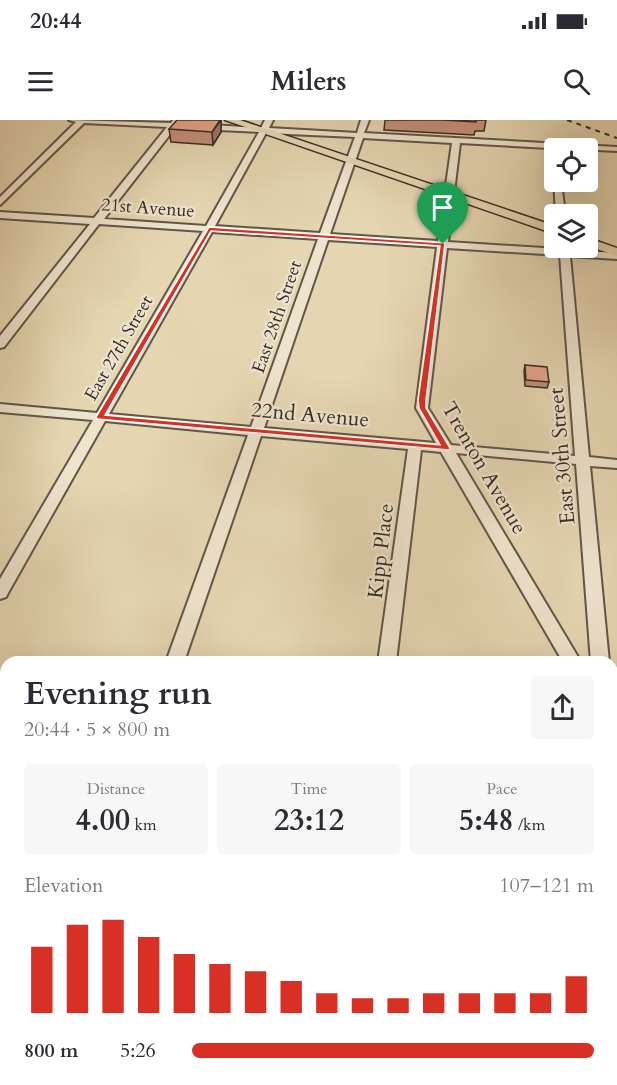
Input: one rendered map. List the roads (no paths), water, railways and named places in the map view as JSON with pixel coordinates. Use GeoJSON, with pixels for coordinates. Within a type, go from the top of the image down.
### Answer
{"type":"FeatureCollection","features":[{"type":"Feature","properties":{"kind":"main road"},"geometry":{"type":"LineString","coordinates":[[230,120],[266,125],[350,160],[544,226]]}},
{"type":"Feature","properties":{"kind":"main road"},"geometry":{"type":"LineString","coordinates":[[598,246],[617,254]]}},
{"type":"Feature","properties":{"kind":"street"},"geometry":{"type":"LineString","coordinates":[[73,120],[266,125],[360,135],[544,145]]}},
{"type":"Feature","properties":{"kind":"street"},"geometry":{"type":"LineString","coordinates":[[0,202],[83,120]]}},
{"type":"Feature","properties":{"kind":"street","name":"East 28th Street"},"geometry":{"type":"LineString","coordinates":[[177,656],[365,120]]}},
{"type":"Feature","properties":{"kind":"street"},"geometry":{"type":"LineString","coordinates":[[0,344],[175,123]]}},
{"type":"Feature","properties":{"kind":"street","name":"East 27th Street"},"geometry":{"type":"LineString","coordinates":[[0,593],[209,229],[266,125]]}},
{"type":"Feature","properties":{"kind":"street","name":"Trenton Avenue"},"geometry":{"type":"LineString","coordinates":[[456,140],[422,408],[568,656]]}},
{"type":"Feature","properties":{"kind":"street"},"geometry":{"type":"LineString","coordinates":[[598,148],[617,149]]}},
{"type":"Feature","properties":{"kind":"street","name":"21st Avenue"},"geometry":{"type":"LineString","coordinates":[[0,215],[544,249]]}},
{"type":"Feature","properties":{"kind":"street","name":"21st Avenue"},"geometry":{"type":"LineString","coordinates":[[598,253],[617,254]]}},
{"type":"Feature","properties":{"kind":"street","name":"East 30th Street"},"geometry":{"type":"LineString","coordinates":[[565,258],[599,656]]}},
{"type":"Feature","properties":{"kind":"street","name":"22nd Avenue"},"geometry":{"type":"LineString","coordinates":[[0,408],[617,464]]}},
{"type":"Feature","properties":{"kind":"street","name":"Kipp Place"},"geometry":{"type":"LineString","coordinates":[[388,656],[415,446]]}},
{"type":"Feature","properties":{"kind":"railway"},"geometry":{"type":"LineString","coordinates":[[567,120],[617,138]]}}]}
